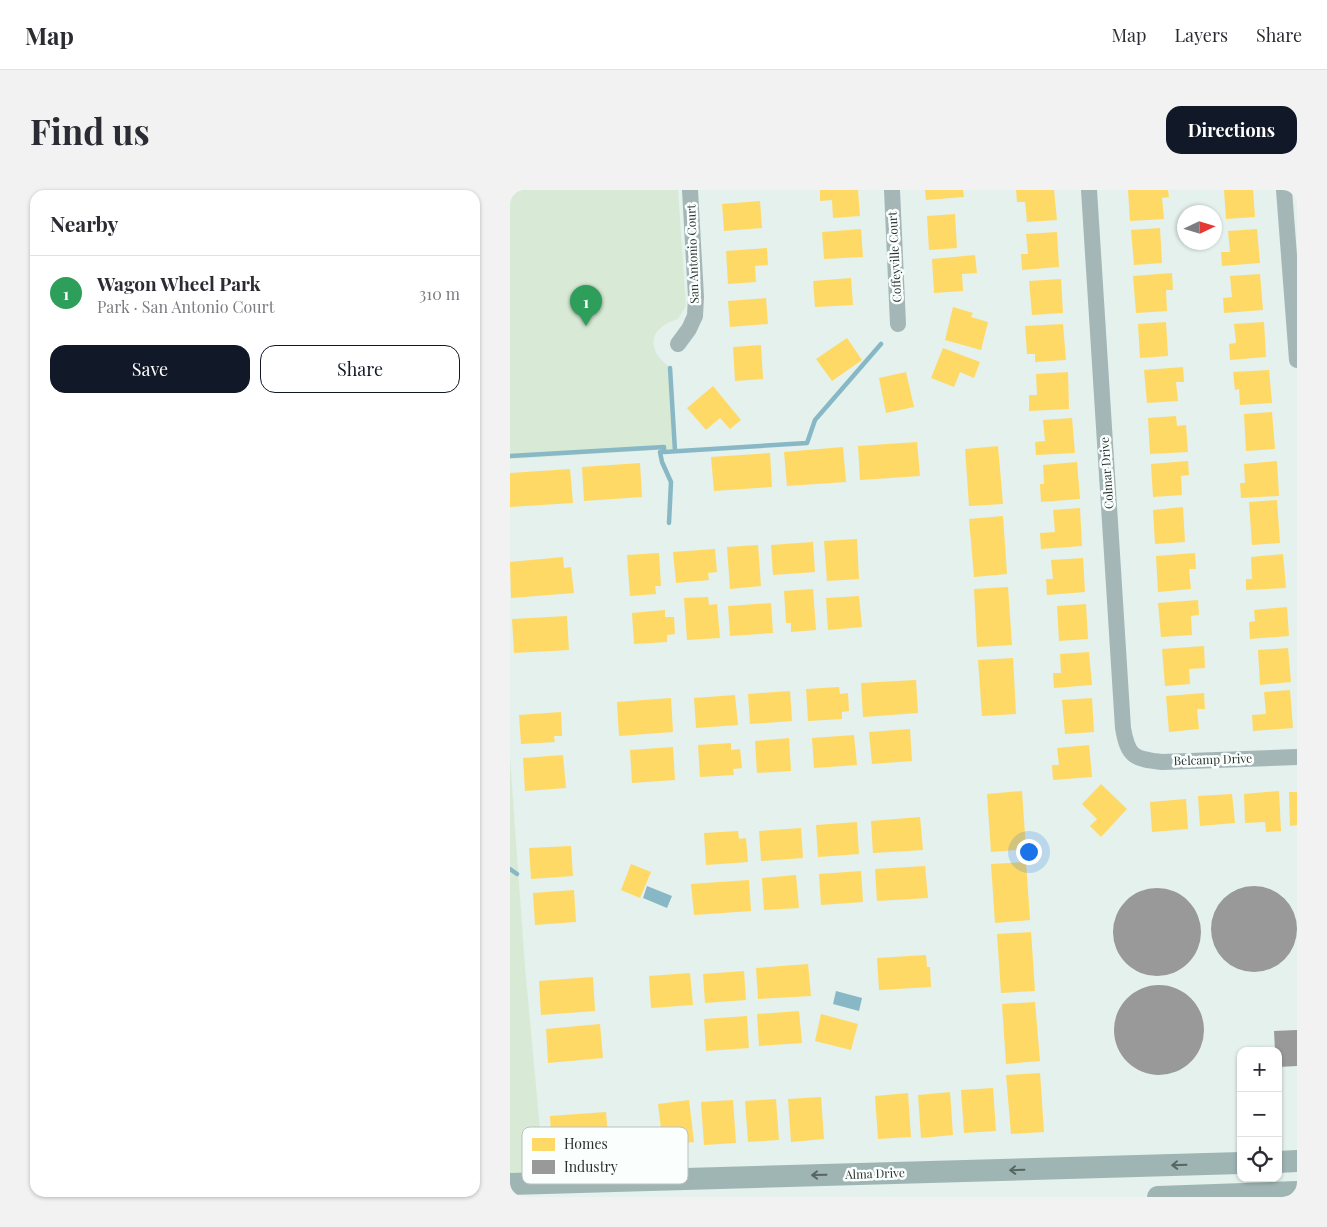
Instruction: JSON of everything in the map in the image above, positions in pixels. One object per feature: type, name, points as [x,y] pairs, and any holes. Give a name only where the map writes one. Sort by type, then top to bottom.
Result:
[{"type":"main road","points":[[1282,1162],[1297,1161]]},
{"type":"main road","points":[[1232,1194],[1234,1163]]},
{"type":"main road","name":"Alma Drive","points":[[688,1179],[1234,1163]]},
{"type":"main road","points":[[1158,1197],[1297,1192]]},
{"type":"street","name":"San Antonio Court","points":[[678,344],[689,328],[694,316],[696,297],[690,190]]},
{"type":"street","name":"Coffeyville Court","points":[[892,190],[898,324]]},
{"type":"street","name":"Colmar Drive","points":[[1089,190],[1123,728],[1126,746],[1132,754]]},
{"type":"street","points":[[1284,190],[1297,360]]},
{"type":"street","name":"Belcamp Drive","points":[[1132,754],[1144,760],[1162,762],[1297,756]]},
{"type":"green space","points":[[510,190],[678,190],[686,306],[678,319],[661,327],[654,339],[656,352],[668,366],[673,449],[510,459]]},
{"type":"green space","points":[[510,758],[525,967],[540,1127],[522,1127],[522,1174],[510,1175]]},
{"type":"water","points":[[647,886],[672,896],[667,908],[643,898]]},
{"type":"water","points":[[836,991],[862,998],[859,1011],[833,1004]]},
{"type":"building: Homes","points":[[820,190],[858,190],[860,216],[833,218],[832,200],[820,201]]},
{"type":"building: Homes","points":[[925,190],[963,190],[964,197],[926,200]]},
{"type":"building: Homes","points":[[1016,190],[1054,190],[1057,220],[1027,222],[1025,202],[1017,202]]},
{"type":"building: Homes","points":[[1128,190],[1168,190],[1169,197],[1162,198],[1164,219],[1130,221]]},
{"type":"building: Homes","points":[[1224,190],[1253,190],[1255,217],[1226,219]]},
{"type":"building: Homes","points":[[760,201],[762,228],[724,231],[722,204]]},
{"type":"building: Homes","points":[[955,214],[957,248],[929,250],[927,216]]},
{"type":"building: Homes","points":[[1160,228],[1162,263],[1134,265],[1131,230]]},
{"type":"building: Homes","points":[[861,229],[863,257],[824,259],[822,232]]},
{"type":"building: Homes","points":[[1257,229],[1260,263],[1222,266],[1221,252],[1230,252],[1228,231]]},
{"type":"building: Homes","points":[[1057,232],[1059,267],[1022,270],[1021,254],[1028,254],[1026,234]]},
{"type":"building: Homes","points":[[767,248],[768,265],[755,266],[756,282],[728,284],[726,251]]},
{"type":"building: Homes","points":[[975,255],[977,273],[962,274],[963,291],[934,293],[932,259]]},
{"type":"building: Homes","points":[[1172,273],[1173,290],[1166,290],[1167,311],[1136,313],[1133,276]]},
{"type":"building: Homes","points":[[1260,274],[1263,310],[1224,313],[1223,298],[1232,297],[1230,276]]},
{"type":"building: Homes","points":[[851,278],[853,305],[815,307],[813,281]]},
{"type":"building: Homes","points":[[1061,279],[1063,313],[1032,315],[1029,281]]},
{"type":"building: Homes","points":[[766,298],[768,324],[730,327],[728,301]]},
{"type":"building: Homes","points":[[953,307],[973,313],[971,317],[988,322],[981,350],[945,340]]},
{"type":"building: Homes","points":[[1166,322],[1168,356],[1140,358],[1138,324]]},
{"type":"building: Homes","points":[[1264,322],[1266,357],[1230,360],[1229,344],[1236,343],[1234,324]]},
{"type":"building: Homes","points":[[1063,324],[1066,360],[1035,362],[1035,354],[1027,354],[1025,326]]},
{"type":"building: Homes","points":[[847,338],[862,360],[832,381],[816,359]]},
{"type":"building: Homes","points":[[761,345],[763,379],[735,381],[733,347]]},
{"type":"building: Homes","points":[[943,348],[980,362],[974,378],[960,372],[954,387],[931,378]]},
{"type":"building: Homes","points":[[1183,367],[1184,382],[1176,382],[1178,401],[1147,403],[1144,370]]},
{"type":"building: Homes","points":[[1269,370],[1272,403],[1240,405],[1239,389],[1235,390],[1233,372]]},
{"type":"building: Homes","points":[[906,372],[914,407],[886,413],[879,378]]},
{"type":"building: Homes","points":[[1068,372],[1069,409],[1029,411],[1029,395],[1037,395],[1036,374]]},
{"type":"building: Homes","points":[[713,386],[741,420],[730,429],[720,418],[706,430],[687,408]]},
{"type":"building: Homes","points":[[1272,412],[1275,449],[1246,451],[1244,414]]},
{"type":"building: Homes","points":[[1176,416],[1177,426],[1186,425],[1188,452],[1150,454],[1148,418]]},
{"type":"building: Homes","points":[[1072,418],[1075,453],[1036,455],[1035,442],[1045,441],[1043,420]]},
{"type":"building: Homes","points":[[917,442],[920,476],[860,480],[858,446]]},
{"type":"building: Homes","points":[[998,446],[1003,504],[969,506],[965,449]]},
{"type":"building: Homes","points":[[843,447],[846,482],[787,486],[784,452]]},
{"type":"building: Homes","points":[[770,453],[772,487],[714,491],[711,457]]},
{"type":"building: Homes","points":[[1188,461],[1189,475],[1181,476],[1182,495],[1153,497],[1151,464]]},
{"type":"building: Homes","points":[[1277,461],[1279,496],[1241,498],[1240,483],[1245,483],[1244,464]]},
{"type":"building: Homes","points":[[1077,462],[1080,499],[1041,502],[1040,484],[1044,484],[1043,465]]},
{"type":"building: Homes","points":[[640,463],[642,497],[584,501],[582,467]]},
{"type":"building: Homes","points":[[570,469],[573,503],[510,507],[510,473]]},
{"type":"building: Homes","points":[[1277,500],[1280,543],[1252,545],[1249,502]]},
{"type":"building: Homes","points":[[1183,507],[1185,542],[1155,544],[1153,510]]},
{"type":"building: Homes","points":[[1080,508],[1082,546],[1041,549],[1040,533],[1055,532],[1053,510]]},
{"type":"building: Homes","points":[[1003,516],[1007,574],[974,577],[969,519]]},
{"type":"building: Homes","points":[[857,539],[859,579],[827,581],[824,541]]},
{"type":"building: Homes","points":[[813,542],[815,572],[773,575],[771,545]]},
{"type":"building: Homes","points":[[758,545],[761,586],[730,589],[727,547]]},
{"type":"building: Homes","points":[[715,549],[717,572],[708,573],[709,580],[676,583],[673,552]]},
{"type":"building: Homes","points":[[659,553],[661,586],[655,586],[656,594],[630,596],[627,555]]},
{"type":"building: Homes","points":[[1195,553],[1196,569],[1189,569],[1191,589],[1158,592],[1156,556]]},
{"type":"building: Homes","points":[[1283,554],[1286,588],[1246,590],[1246,579],[1252,579],[1251,557]]},
{"type":"building: Homes","points":[[563,557],[564,568],[571,567],[574,593],[511,598],[510,562]]},
{"type":"building: Homes","points":[[1083,558],[1085,592],[1047,595],[1046,579],[1053,579],[1051,560]]},
{"type":"building: Homes","points":[[1008,587],[1012,645],[977,647],[974,589]]},
{"type":"building: Homes","points":[[813,589],[816,630],[791,632],[791,623],[786,623],[784,591]]},
{"type":"building: Homes","points":[[859,596],[862,627],[828,630],[826,598]]},
{"type":"building: Homes","points":[[708,597],[709,605],[717,604],[720,638],[687,640],[684,598]]},
{"type":"building: Homes","points":[[1198,600],[1199,615],[1191,616],[1192,635],[1161,637],[1158,603]]},
{"type":"building: Homes","points":[[771,603],[773,633],[730,636],[728,606]]},
{"type":"building: Homes","points":[[1086,604],[1088,639],[1059,641],[1057,606]]},
{"type":"building: Homes","points":[[1287,607],[1289,636],[1250,639],[1249,622],[1255,621],[1254,610]]},
{"type":"building: Homes","points":[[665,610],[665,617],[674,617],[675,634],[667,635],[667,642],[634,644],[632,613]]},
{"type":"building: Homes","points":[[567,616],[569,650],[514,653],[512,619]]},
{"type":"building: Homes","points":[[1204,646],[1205,668],[1189,669],[1190,684],[1165,686],[1162,649]]},
{"type":"building: Homes","points":[[1288,648],[1291,682],[1260,685],[1258,650]]},
{"type":"building: Homes","points":[[1089,652],[1092,685],[1054,688],[1053,673],[1061,673],[1060,654]]},
{"type":"building: Homes","points":[[1013,658],[1016,714],[982,716],[978,660]]},
{"type":"building: Homes","points":[[916,680],[918,713],[863,717],[861,683]]},
{"type":"building: Homes","points":[[839,687],[840,694],[848,693],[849,711],[842,712],[842,719],[808,721],[806,689]]},
{"type":"building: Homes","points":[[1290,690],[1293,728],[1253,731],[1252,715],[1266,714],[1264,692]]},
{"type":"building: Homes","points":[[790,691],[792,721],[750,724],[748,694]]},
{"type":"building: Homes","points":[[1204,693],[1205,709],[1197,709],[1199,729],[1169,732],[1166,696]]},
{"type":"building: Homes","points":[[735,695],[738,725],[696,728],[694,698]]},
{"type":"building: Homes","points":[[671,698],[673,732],[619,736],[617,702]]},
{"type":"building: Homes","points":[[1092,698],[1094,732],[1065,734],[1062,700]]},
{"type":"building: Homes","points":[[561,712],[562,736],[554,736],[555,742],[521,744],[519,715]]},
{"type":"building: Homes","points":[[910,729],[912,761],[872,764],[869,732]]},
{"type":"building: Homes","points":[[854,735],[857,765],[814,768],[812,738]]},
{"type":"building: Homes","points":[[789,738],[791,771],[757,773],[755,741]]},
{"type":"building: Homes","points":[[731,743],[731,750],[740,749],[742,768],[733,769],[734,775],[700,777],[698,745]]},
{"type":"building: Homes","points":[[1089,745],[1092,777],[1053,780],[1052,765],[1059,765],[1057,748]]},
{"type":"building: Homes","points":[[673,747],[675,780],[632,783],[630,750]]},
{"type":"building: Homes","points":[[563,755],[566,788],[525,791],[523,758]]},
{"type":"building: Homes","points":[[1101,784],[1127,809],[1101,837],[1090,826],[1097,819],[1082,804]]},
{"type":"building: Homes","points":[[1022,791],[1026,849],[991,852],[987,794]]},
{"type":"building: Homes","points":[[1279,791],[1281,831],[1266,832],[1265,822],[1245,823],[1244,794]]},
{"type":"building: Homes","points":[[1289,792],[1297,792],[1297,825],[1290,826]]},
{"type":"building: Homes","points":[[1232,794],[1235,823],[1200,826],[1198,796]]},
{"type":"building: Homes","points":[[1186,799],[1188,829],[1152,832],[1150,802]]},
{"type":"building: Homes","points":[[920,817],[923,850],[873,853],[871,821]]},
{"type":"building: Homes","points":[[857,822],[859,854],[818,857],[816,825]]},
{"type":"building: Homes","points":[[801,828],[803,858],[761,861],[759,831]]},
{"type":"building: Homes","points":[[738,831],[739,839],[746,838],[748,862],[706,865],[704,833]]},
{"type":"building: Homes","points":[[571,846],[573,876],[531,879],[529,848]]},
{"type":"building: Homes","points":[[1026,862],[1030,920],[995,923],[991,864]]},
{"type":"building: Homes","points":[[631,864],[651,872],[640,898],[621,890]]},
{"type":"building: Homes","points":[[925,866],[928,898],[877,901],[875,869]]},
{"type":"building: Homes","points":[[861,871],[863,902],[821,905],[819,874]]},
{"type":"building: Homes","points":[[796,875],[799,908],[764,910],[762,878]]},
{"type":"building: Homes","points":[[749,880],[751,911],[694,915],[691,884]]},
{"type":"building: Homes","points":[[574,890],[576,922],[535,925],[533,893]]},
{"type":"building: Homes","points":[[1031,932],[1035,991],[1001,993],[997,934]]},
{"type":"building: Homes","points":[[926,955],[927,967],[930,967],[931,987],[879,990],[877,958]]},
{"type":"building: Homes","points":[[808,964],[811,996],[758,999],[756,968]]},
{"type":"building: Homes","points":[[744,971],[746,1000],[705,1003],[703,974]]},
{"type":"building: Homes","points":[[690,973],[693,1005],[651,1008],[649,976]]},
{"type":"building: Homes","points":[[593,977],[595,1011],[541,1015],[539,981]]},
{"type":"building: Homes","points":[[1035,1002],[1040,1061],[1006,1064],[1002,1004]]},
{"type":"building: Homes","points":[[799,1011],[802,1043],[759,1046],[757,1014]]},
{"type":"building: Homes","points":[[821,1014],[858,1024],[851,1050],[815,1041]]},
{"type":"building: Homes","points":[[747,1016],[749,1048],[706,1051],[704,1019]]},
{"type":"building: Homes","points":[[600,1024],[603,1058],[548,1063],[546,1029]]},
{"type":"building: Homes","points":[[1040,1073],[1044,1132],[1011,1134],[1006,1075]]},
{"type":"building: Homes","points":[[993,1088],[996,1131],[964,1133],[961,1090]]},
{"type":"building: Homes","points":[[950,1092],[953,1135],[921,1138],[918,1095]]},
{"type":"building: Homes","points":[[908,1093],[911,1137],[878,1139],[875,1096]]},
{"type":"building: Homes","points":[[821,1097],[824,1139],[791,1142],[788,1099]]},
{"type":"building: Homes","points":[[776,1099],[779,1140],[748,1142],[745,1101]]},
{"type":"building: Homes","points":[[689,1100],[694,1142],[688,1143],[688,1127],[661,1127],[658,1104]]},
{"type":"building: Homes","points":[[733,1100],[736,1143],[704,1145],[701,1102]]},
{"type":"building: Homes","points":[[606,1112],[607,1127],[551,1127],[550,1116]]},
{"type":"building: Industry","points":[[1246,886],[1262,886],[1271,889],[1285,898],[1294,912],[1297,929],[1294,946],[1285,960],[1271,969],[1262,972],[1246,972],[1230,965],[1218,953],[1211,937],[1211,921],[1218,905],[1230,893]]},
{"type":"building: Industry","points":[[1157,888],[1174,892],[1188,901],[1197,915],[1201,932],[1197,949],[1188,963],[1174,972],[1157,976],[1140,972],[1126,963],[1117,949],[1113,932],[1117,915],[1126,901],[1140,892]]},
{"type":"building: Industry","points":[[1159,985],[1176,988],[1191,998],[1201,1013],[1204,1030],[1201,1047],[1191,1062],[1176,1072],[1159,1075],[1142,1072],[1127,1062],[1117,1047],[1114,1030],[1117,1013],[1127,998],[1142,988]]},
{"type":"building: Industry","points":[[1297,1030],[1297,1066],[1282,1067],[1282,1047],[1275,1047],[1274,1031]]},
{"type":"waterway","points":[[510,456],[664,447],[664,452],[807,443],[815,420],[881,344]]},
{"type":"waterway","points":[[670,368],[675,451]]},
{"type":"waterway","points":[[664,452],[660,452],[662,462],[671,482],[669,523]]},
{"type":"waterway","points":[[510,869],[517,874]]},
{"type":"place","name":"Wagon Wheel Park","points":[[586,326]]}]
